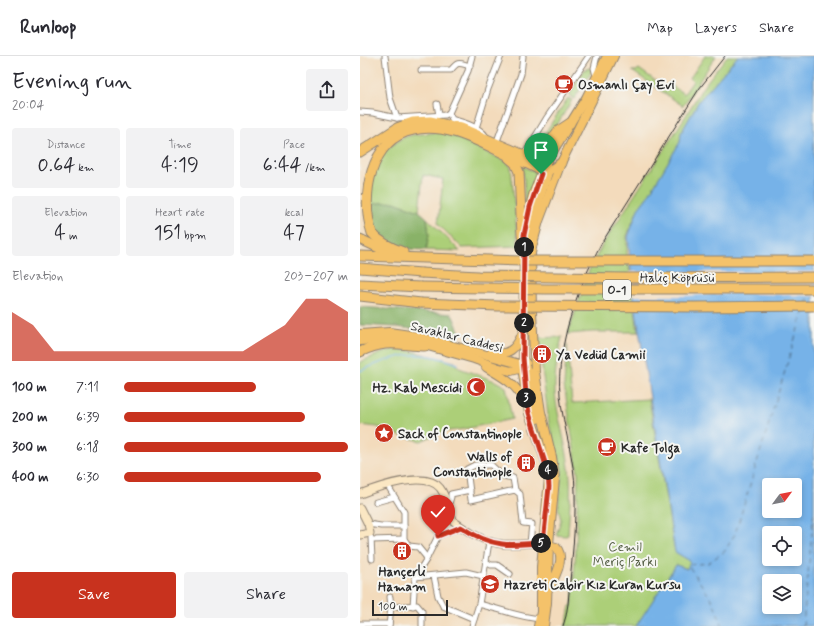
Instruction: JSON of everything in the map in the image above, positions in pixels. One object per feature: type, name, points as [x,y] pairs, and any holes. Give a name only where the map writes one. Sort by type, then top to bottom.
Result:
[{"type":"highway","points":[[360,152],[397,128],[422,121],[437,122],[461,128],[487,139],[524,155],[545,168]]},
{"type":"highway","points":[[524,155],[544,150],[558,131],[570,123]]},
{"type":"highway","points":[[428,258],[391,248],[376,237],[368,226],[362,210],[360,200],[364,173],[370,160],[384,144],[392,138],[403,132],[420,128],[436,128],[450,131],[507,156],[545,168],[561,163]]},
{"type":"highway","points":[[507,156],[515,163],[518,172],[522,235],[528,250]]},
{"type":"highway","points":[[528,250],[545,168]]},
{"type":"highway","points":[[360,239],[388,251],[403,252]]},
{"type":"highway","points":[[360,256],[522,261],[814,261]]},
{"type":"highway","name":"Haliç Köprüsü","points":[[360,268],[486,276],[626,278],[814,276]]},
{"type":"highway","name":"Haliç Köprüsü","points":[[360,284],[420,287],[562,290],[814,290]]},
{"type":"highway","points":[[361,301],[498,306],[814,306]]},
{"type":"highway","points":[[360,352],[392,342],[425,346]]},
{"type":"main road","points":[[545,168],[586,98],[607,56]]},
{"type":"main road","points":[[529,413],[523,366],[528,250],[561,163],[614,56]]},
{"type":"main road","points":[[528,250],[535,372],[540,412],[552,457],[555,478],[546,544],[546,616],[541,624]]},
{"type":"main road","points":[[461,348],[492,354],[506,353],[515,347],[524,329]]},
{"type":"main road","name":"Savaklar Caddesi","points":[[360,334],[379,332],[417,336],[477,354],[517,363],[523,366],[519,370],[511,370],[400,340],[379,339],[360,341]]},
{"type":"main road","points":[[523,366],[530,359],[533,352]]},
{"type":"main road","points":[[474,359],[513,384],[519,392],[529,413],[548,472],[549,487],[541,624]]},
{"type":"main road","points":[[523,366],[528,371],[535,414],[540,428],[546,438]]},
{"type":"main road","points":[[546,544],[558,549],[560,557],[558,570],[547,591]]},
{"type":"street","points":[[385,56],[390,98],[398,118]]},
{"type":"street","points":[[449,113],[470,66],[472,56]]},
{"type":"street","points":[[476,128],[488,89],[501,56]]},
{"type":"street","points":[[496,144],[520,74],[523,56]]},
{"type":"street","points":[[524,155],[544,122],[589,56]]},
{"type":"street","points":[[596,78],[594,68],[597,56]]},
{"type":"street","points":[[421,70],[451,70],[459,63],[470,66]]},
{"type":"street","points":[[437,104],[439,115]]},
{"type":"street","points":[[360,112],[398,118],[449,113]]},
{"type":"street","points":[[449,113],[452,119],[483,132],[487,139]]},
{"type":"street","points":[[516,490],[471,500],[467,469],[475,465],[491,465],[503,476],[513,478],[516,490],[520,494],[523,522],[532,524],[530,543]]},
{"type":"street","points":[[360,494],[419,479],[434,482],[441,488],[452,520],[461,527],[489,542],[503,544],[546,544]]},
{"type":"street","points":[[388,486],[404,512],[404,539],[409,546],[418,547],[427,558]]},
{"type":"street","points":[[448,507],[451,494],[470,490]]},
{"type":"street","points":[[376,502],[394,496]]},
{"type":"street","points":[[360,508],[368,524],[371,536],[372,559]]},
{"type":"street","points":[[368,524],[381,526],[404,526]]},
{"type":"street","points":[[413,606],[415,577],[438,536],[461,527]]},
{"type":"street","points":[[360,535],[404,539]]},
{"type":"street","points":[[472,626],[479,604],[489,542]]},
{"type":"street","points":[[486,562],[491,565],[497,565],[510,574]]},
{"type":"street","points":[[415,577],[466,572],[483,576]]},
{"type":"street","points":[[434,576],[438,596],[443,606],[474,619]]},
{"type":"street","points":[[360,624],[389,625],[391,607],[390,597]]},
{"type":"street","points":[[479,604],[506,611],[541,624]]},
{"type":"street","points":[[391,607],[417,605],[422,611],[422,626]]},
{"type":"green space","points":[[705,56],[716,56],[683,106],[632,71],[639,69],[664,87],[668,83],[684,94],[693,81],[690,78]]},
{"type":"green space","points":[[727,56],[738,56],[699,101],[681,133],[680,142],[648,196],[638,209],[627,236],[627,252],[638,332],[592,332],[568,334],[590,268],[603,244],[703,87]]},
{"type":"green space","points":[[589,68],[592,70],[574,99],[569,95],[584,70]]},
{"type":"green space","points":[[568,98],[572,100],[545,145],[537,149],[539,142]]},
{"type":"green space","points":[[441,132],[456,137],[507,162],[511,167],[518,246],[462,248],[438,224],[443,179],[423,175],[419,211],[394,202],[367,204],[376,157],[402,138],[412,135]]},
{"type":"green space","points":[[522,166],[536,172],[524,210],[524,180]]},
{"type":"green space","points":[[394,202],[419,211],[427,218],[429,235],[426,250],[393,245],[382,238],[375,230],[367,204]]},
{"type":"green space","points":[[427,218],[460,251],[426,250],[429,235]]},
{"type":"green space","points":[[360,307],[452,314],[460,333],[456,340],[421,330],[360,325]]},
{"type":"green space","name":"Cemil Meriç Parkı","points":[[562,337],[555,378],[555,392],[570,476],[568,535],[566,536],[556,535],[561,520],[558,507],[562,470],[549,424],[541,360],[547,359],[546,349],[538,348],[538,338]]},
{"type":"green space","name":"Cemil Meriç Parkı","points":[[567,344],[572,403],[649,399],[675,552],[690,561],[688,569],[676,565],[636,626],[565,626],[570,606],[572,606],[576,545],[578,474],[564,385]]},
{"type":"green space","points":[[395,349],[411,351],[455,362],[459,368],[495,381],[506,387],[512,419],[441,432],[421,441],[401,436],[378,427],[360,425],[360,362]]},
{"type":"water","points":[[738,56],[814,56],[814,626],[636,626],[676,565],[687,569],[690,561],[675,552],[633,293],[628,237],[638,209],[648,196],[680,142],[681,133],[699,101]]},
{"type":"pier","points":[[629,272],[814,272],[814,296],[736,293],[684,296],[632,296]]},
{"type":"waterway","points":[[360,371],[386,360],[408,355],[431,356],[458,364]]},
{"type":"ferry route","points":[[807,303],[810,292]]},
{"type":"ferry route","points":[[723,626],[712,600],[688,565],[708,563],[725,551],[735,534],[804,309]]},
{"type":"ferry route","points":[[803,626],[814,510]]},
{"type":"tram line","points":[[563,626],[568,604],[575,520],[573,468],[560,395],[561,357],[570,317],[584,279],[601,244],[699,89],[725,56]]},
{"type":"place","name":"Osmanlı Çay Evi","points":[[564,84]]},
{"type":"place","name":"Ya Vedüd Camii","points":[[542,354]]},
{"type":"place","name":"Hz. Kab Mescidi","points":[[476,387]]},
{"type":"place","name":"Sack of Constantinople","points":[[384,433]]},
{"type":"place","name":"Kafe Tolga","points":[[607,447]]},
{"type":"place","name":"Walls of Constantinople","points":[[526,463]]},
{"type":"place","name":"Hançerli Hamam","points":[[402,551]]},
{"type":"place","name":"Hazreti Cabir Kız Kuran Kursu","points":[[490,584]]},
{"type":"route","points":[[438,536],[461,527],[489,542],[503,544],[543,543],[549,487],[548,472],[529,413],[523,374],[524,235],[536,185],[541,174]]}]
